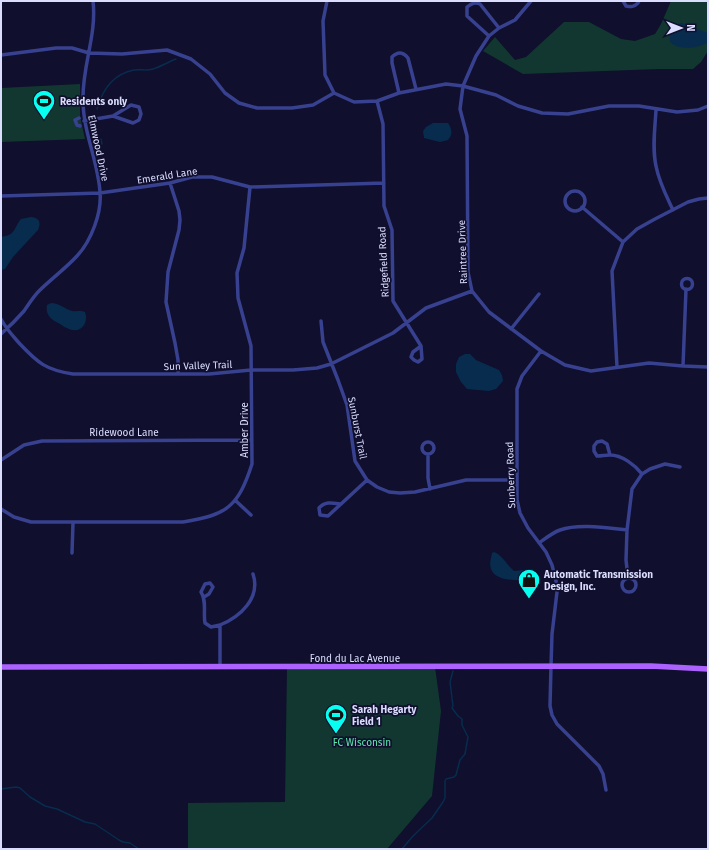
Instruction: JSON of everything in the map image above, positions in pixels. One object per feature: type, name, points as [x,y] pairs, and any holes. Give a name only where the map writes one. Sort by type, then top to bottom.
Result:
[{"type":"main road","name":"Fond du Lac Avenue","points":[[1,667],[658,666],[708,669]]},
{"type":"street","name":"Elmwood Drive","points":[[1,334],[7,330],[24,311],[38,292],[78,255],[96,223],[100,205],[100,193],[98,178],[84,121],[84,86],[94,20],[93,1]]},
{"type":"street","points":[[327,1],[323,21],[325,75],[334,92],[354,102],[377,102],[416,89],[446,84],[463,86],[496,95],[518,106],[542,113],[568,114],[609,106],[639,106],[656,110],[677,112],[698,110],[708,106]]},
{"type":"street","name":"Raintree Drive","points":[[531,1],[515,20],[499,28],[489,36],[476,56],[463,86],[460,109],[468,136],[468,272],[472,291],[489,312],[511,330],[541,351],[565,365],[591,371],[649,363],[708,367]]},
{"type":"street","points":[[623,1],[626,6],[630,7],[635,6],[639,1]]},
{"type":"street","points":[[489,36],[468,16],[468,6],[476,2],[480,4],[499,28]]},
{"type":"street","points":[[1,55],[56,48],[72,48],[89,53],[122,54],[167,50],[191,59],[210,74],[225,93],[239,103],[257,108],[292,108],[313,105],[334,92]]},
{"type":"street","points":[[399,94],[392,63],[392,57],[396,54],[405,54],[408,58],[416,89]]},
{"type":"street","name":"Ridgefield Road","points":[[377,102],[383,124],[384,206],[392,230],[393,301],[421,346]]},
{"type":"street","points":[[84,121],[113,116],[131,105],[139,107],[141,114],[139,120],[133,123],[113,116]]},
{"type":"street","points":[[656,110],[654,148],[656,164],[660,182],[673,210]]},
{"type":"street","points":[[79,118],[75,120],[75,122],[76,126],[80,126]]},
{"type":"street","name":"Emerald Lane","points":[[1,196],[100,193],[170,183],[192,177],[212,177],[250,187],[384,184]]},
{"type":"street","points":[[170,183],[179,211],[180,220],[168,272],[166,302],[178,360],[178,374]]},
{"type":"street","name":"Amber Drive","points":[[1,509],[14,517],[31,522],[183,522],[205,519],[227,509],[236,501],[246,482],[252,464],[251,346],[238,298],[237,273],[244,248],[250,187]]},
{"type":"street","points":[[577,191],[582,195],[584,201],[582,207],[574,211],[568,208],[565,200],[570,192],[577,191]]},
{"type":"street","points":[[618,367],[612,271],[623,242],[637,229],[688,202],[708,198]]},
{"type":"street","points":[[582,207],[623,242]]},
{"type":"street","points":[[683,366],[686,289]]},
{"type":"street","name":"Sun Valley Trail","points":[[1,320],[7,330],[35,360],[48,368],[60,372],[72,374],[210,374],[252,370],[293,370],[317,368],[331,364],[393,334],[426,308],[472,291]]},
{"type":"street","points":[[511,330],[539,294]]},
{"type":"street","name":"Sunburst Trail","points":[[321,321],[323,342],[347,405],[355,461],[367,480],[377,487],[389,492],[400,493],[415,492],[466,480],[517,480]]},
{"type":"street","name":"Sunberry Road","points":[[541,351],[522,376],[518,389],[517,500],[520,513],[528,528],[552,565],[556,581],[557,592],[552,634],[550,706],[557,724],[599,766],[603,774],[606,790]]},
{"type":"street","name":"Ridewood Lane","points":[[1,460],[24,446],[42,441],[252,440]]},
{"type":"street","points":[[610,455],[607,444],[602,441],[597,442],[594,446],[594,451],[597,456],[610,455],[628,462],[637,468],[642,474]]},
{"type":"street","points":[[428,454],[428,478],[430,488]]},
{"type":"street","points":[[628,578],[626,560],[627,530],[632,489],[642,474],[650,469],[665,464],[680,467]]},
{"type":"street","points":[[342,504],[322,504],[319,508],[320,515],[328,516],[342,504],[367,480]]},
{"type":"street","points":[[236,501],[252,515]]},
{"type":"street","points":[[72,552],[73,523]]},
{"type":"street","points":[[539,543],[561,529],[576,527],[627,530]]},
{"type":"street","points":[[204,597],[205,622],[211,626],[220,625],[238,616],[246,608],[255,587],[253,574]]},
{"type":"street","points":[[628,578],[633,579],[636,584],[636,589],[630,593],[625,592],[622,585],[623,580],[628,578]]},
{"type":"street","points":[[220,625],[220,667]]},
{"type":"green space","points":[[671,1],[708,1],[708,51],[701,62],[693,69],[523,74],[483,51],[495,37],[515,60],[526,57],[564,22],[589,22],[621,39],[635,41],[655,34]]},
{"type":"green space","points":[[80,84],[80,116],[85,139],[1,142],[1,88]]},
{"type":"green space","name":"FC Wisconsin","points":[[287,667],[435,667],[441,711],[432,796],[387,849],[188,849],[188,803],[285,802]]},
{"type":"water","points":[[682,23],[708,33],[708,43],[683,48],[670,42],[671,29],[675,25]]},
{"type":"water","points":[[433,123],[448,123],[451,136],[448,140],[440,142],[424,138],[423,131],[426,127]]},
{"type":"water","points":[[31,217],[36,218],[39,221],[38,230],[13,257],[5,269],[1,270],[1,237],[12,233],[21,219]]},
{"type":"water","points":[[51,303],[57,304],[72,311],[85,312],[85,324],[77,330],[66,328],[48,315],[47,305]]},
{"type":"water","points":[[465,354],[470,354],[476,360],[499,370],[503,381],[496,389],[489,391],[467,389],[461,382],[456,372],[456,364],[459,357]]},
{"type":"water","points":[[492,553],[497,553],[514,571],[533,569],[535,575],[518,580],[499,577],[494,574],[490,567]]},
{"type":"waterway","points":[[97,109],[105,90],[114,79],[120,75],[134,70],[153,69],[176,59]]},
{"type":"waterway","points":[[101,139],[102,144]]},
{"type":"waterway","points":[[402,849],[432,818],[443,802],[445,798],[445,781],[446,779],[456,775],[460,760],[465,754],[468,737],[462,725],[462,719],[452,708],[450,682],[453,671]]},
{"type":"waterway","points":[[1,789],[16,787],[20,788],[30,797],[45,806],[57,809],[85,822],[95,824],[119,840],[130,843],[139,849]]},
{"type":"place","name":"Residents only","points":[[44,120]]},
{"type":"place","name":"Automatic Transmission Design, Inc.","points":[[529,600]]},
{"type":"place","name":"Sarah Hegarty Field 1","points":[[336,734]]}]
